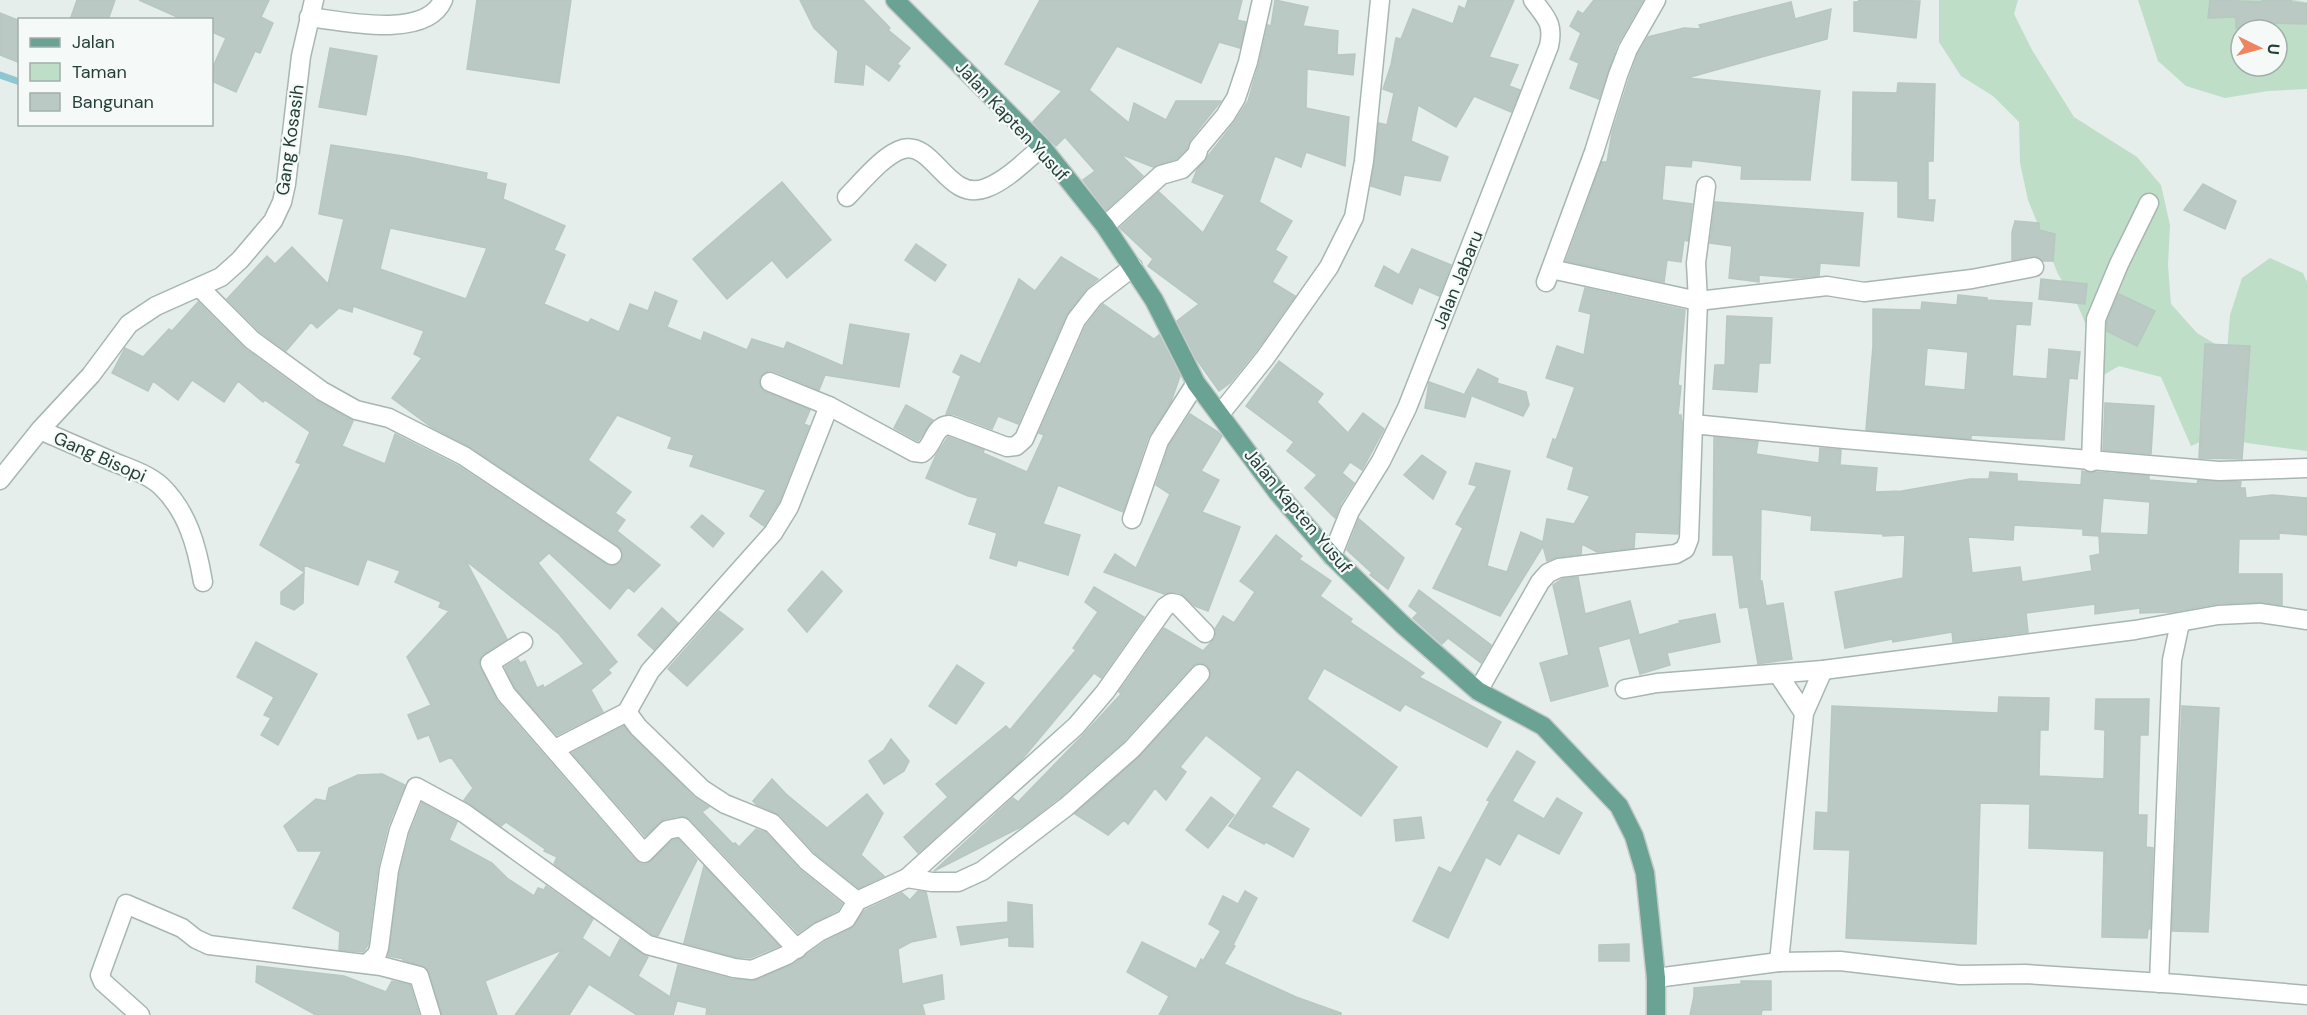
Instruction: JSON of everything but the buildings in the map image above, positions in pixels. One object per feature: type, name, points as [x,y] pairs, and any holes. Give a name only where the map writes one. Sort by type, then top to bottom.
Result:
[{"type":"main road","name":"Jalan Kapten Yusuf","points":[[895,0],[1041,147],[1105,226],[1154,300],[1196,383],[1278,493],[1332,556],[1402,625],[1478,692],[1544,726],[1619,806],[1634,836],[1645,873],[1656,978],[1656,1015]]},
{"type":"street","points":[[311,8],[385,25],[410,23],[429,17],[443,0]]},
{"type":"street","points":[[1105,226],[1161,176],[1182,169],[1197,154],[1199,147],[1225,116],[1236,98],[1248,62],[1262,0]]},
{"type":"street","points":[[1220,414],[1265,358],[1329,267],[1353,217],[1364,161],[1380,0]]},
{"type":"street","name":"Jalan Jabaru","points":[[1332,556],[1350,510],[1386,452],[1407,408],[1549,46],[1551,28],[1548,20],[1533,0]]},
{"type":"street","points":[[1656,0],[1621,66],[1594,152],[1549,275],[1698,301],[1827,286],[1864,292],[1972,279],[2034,267]]},
{"type":"street","name":"Gang Kosasih","points":[[0,480],[40,430],[91,375],[129,324],[156,306],[221,277],[240,260],[273,221],[282,202],[286,184],[298,77],[311,8]]},
{"type":"street","points":[[847,197],[890,155],[905,148],[921,152],[959,187],[973,191],[985,188],[1008,176],[1041,147]]},
{"type":"street","points":[[1478,692],[1540,582],[1548,573],[1559,568],[1676,554],[1685,549],[1689,539],[1698,301],[1696,263],[1706,186]]},
{"type":"street","points":[[2091,462],[2096,319],[2119,264],[2150,203]]},
{"type":"street","points":[[770,382],[829,406],[914,452],[922,453],[928,449],[939,429],[949,425],[1007,447],[1016,446],[1024,439],[1076,320],[1085,307],[1132,267]]},
{"type":"street","points":[[200,288],[252,340],[322,391],[356,410],[389,418],[464,456],[612,555]]},
{"type":"street","points":[[1132,519],[1159,441],[1196,383]]},
{"type":"street","points":[[555,749],[627,712],[650,671],[773,533],[789,507],[829,406]]},
{"type":"street","points":[[1693,424],[2091,462],[2218,471],[2307,468]]},
{"type":"street","name":"Gang Bisopi","points":[[40,430],[141,473],[160,485],[179,506],[188,525],[197,550],[203,582]]},
{"type":"street","points":[[367,964],[377,954],[379,948],[389,870],[399,830],[416,787],[464,813],[648,945],[734,968],[752,970],[797,949],[819,932],[846,919],[857,901],[907,879],[1076,726],[1105,692],[1165,607],[1171,603],[1177,604],[1205,633]]},
{"type":"street","points":[[1625,689],[1657,683],[1823,670],[2180,623],[2235,613],[2260,613],[2307,620]]},
{"type":"street","points":[[2159,983],[2172,660],[2180,623]]},
{"type":"street","points":[[524,642],[490,663],[506,694],[644,853],[668,830],[682,827],[797,949]]},
{"type":"street","points":[[1779,962],[1804,713],[1823,670]]},
{"type":"street","points":[[907,879],[958,882],[982,871],[1066,807],[1132,749],[1200,674]]},
{"type":"street","points":[[1778,674],[1804,713]]},
{"type":"street","points":[[627,712],[638,727],[702,789],[725,804],[772,823],[807,861],[857,901]]},
{"type":"street","points":[[140,1015],[103,982],[100,975],[126,904],[182,928],[196,939],[209,945],[391,967],[419,976],[431,1015]]},
{"type":"street","points":[[1656,978],[1779,962],[1840,961],[1960,975],[2025,974],[2307,995]]},
{"type":"green space","points":[[1939,0],[2018,0],[2014,14],[2032,50],[2074,117],[2137,157],[2161,185],[2170,225],[2168,265],[2171,304],[2197,333],[2227,351],[2230,315],[2242,278],[2270,258],[2303,273],[2307,282],[2307,451],[2247,443],[2218,434],[2191,446],[2161,377],[2119,366],[2100,377],[2093,342],[2078,306],[2058,274],[2028,200],[2020,163],[2019,122],[1993,96],[1961,76],[1939,42]]},
{"type":"green space","points":[[2138,0],[2294,0],[2307,2],[2307,89],[2268,91],[2225,98],[2186,86],[2158,61]]},
{"type":"waterway","points":[[0,75],[18,81]]}]
